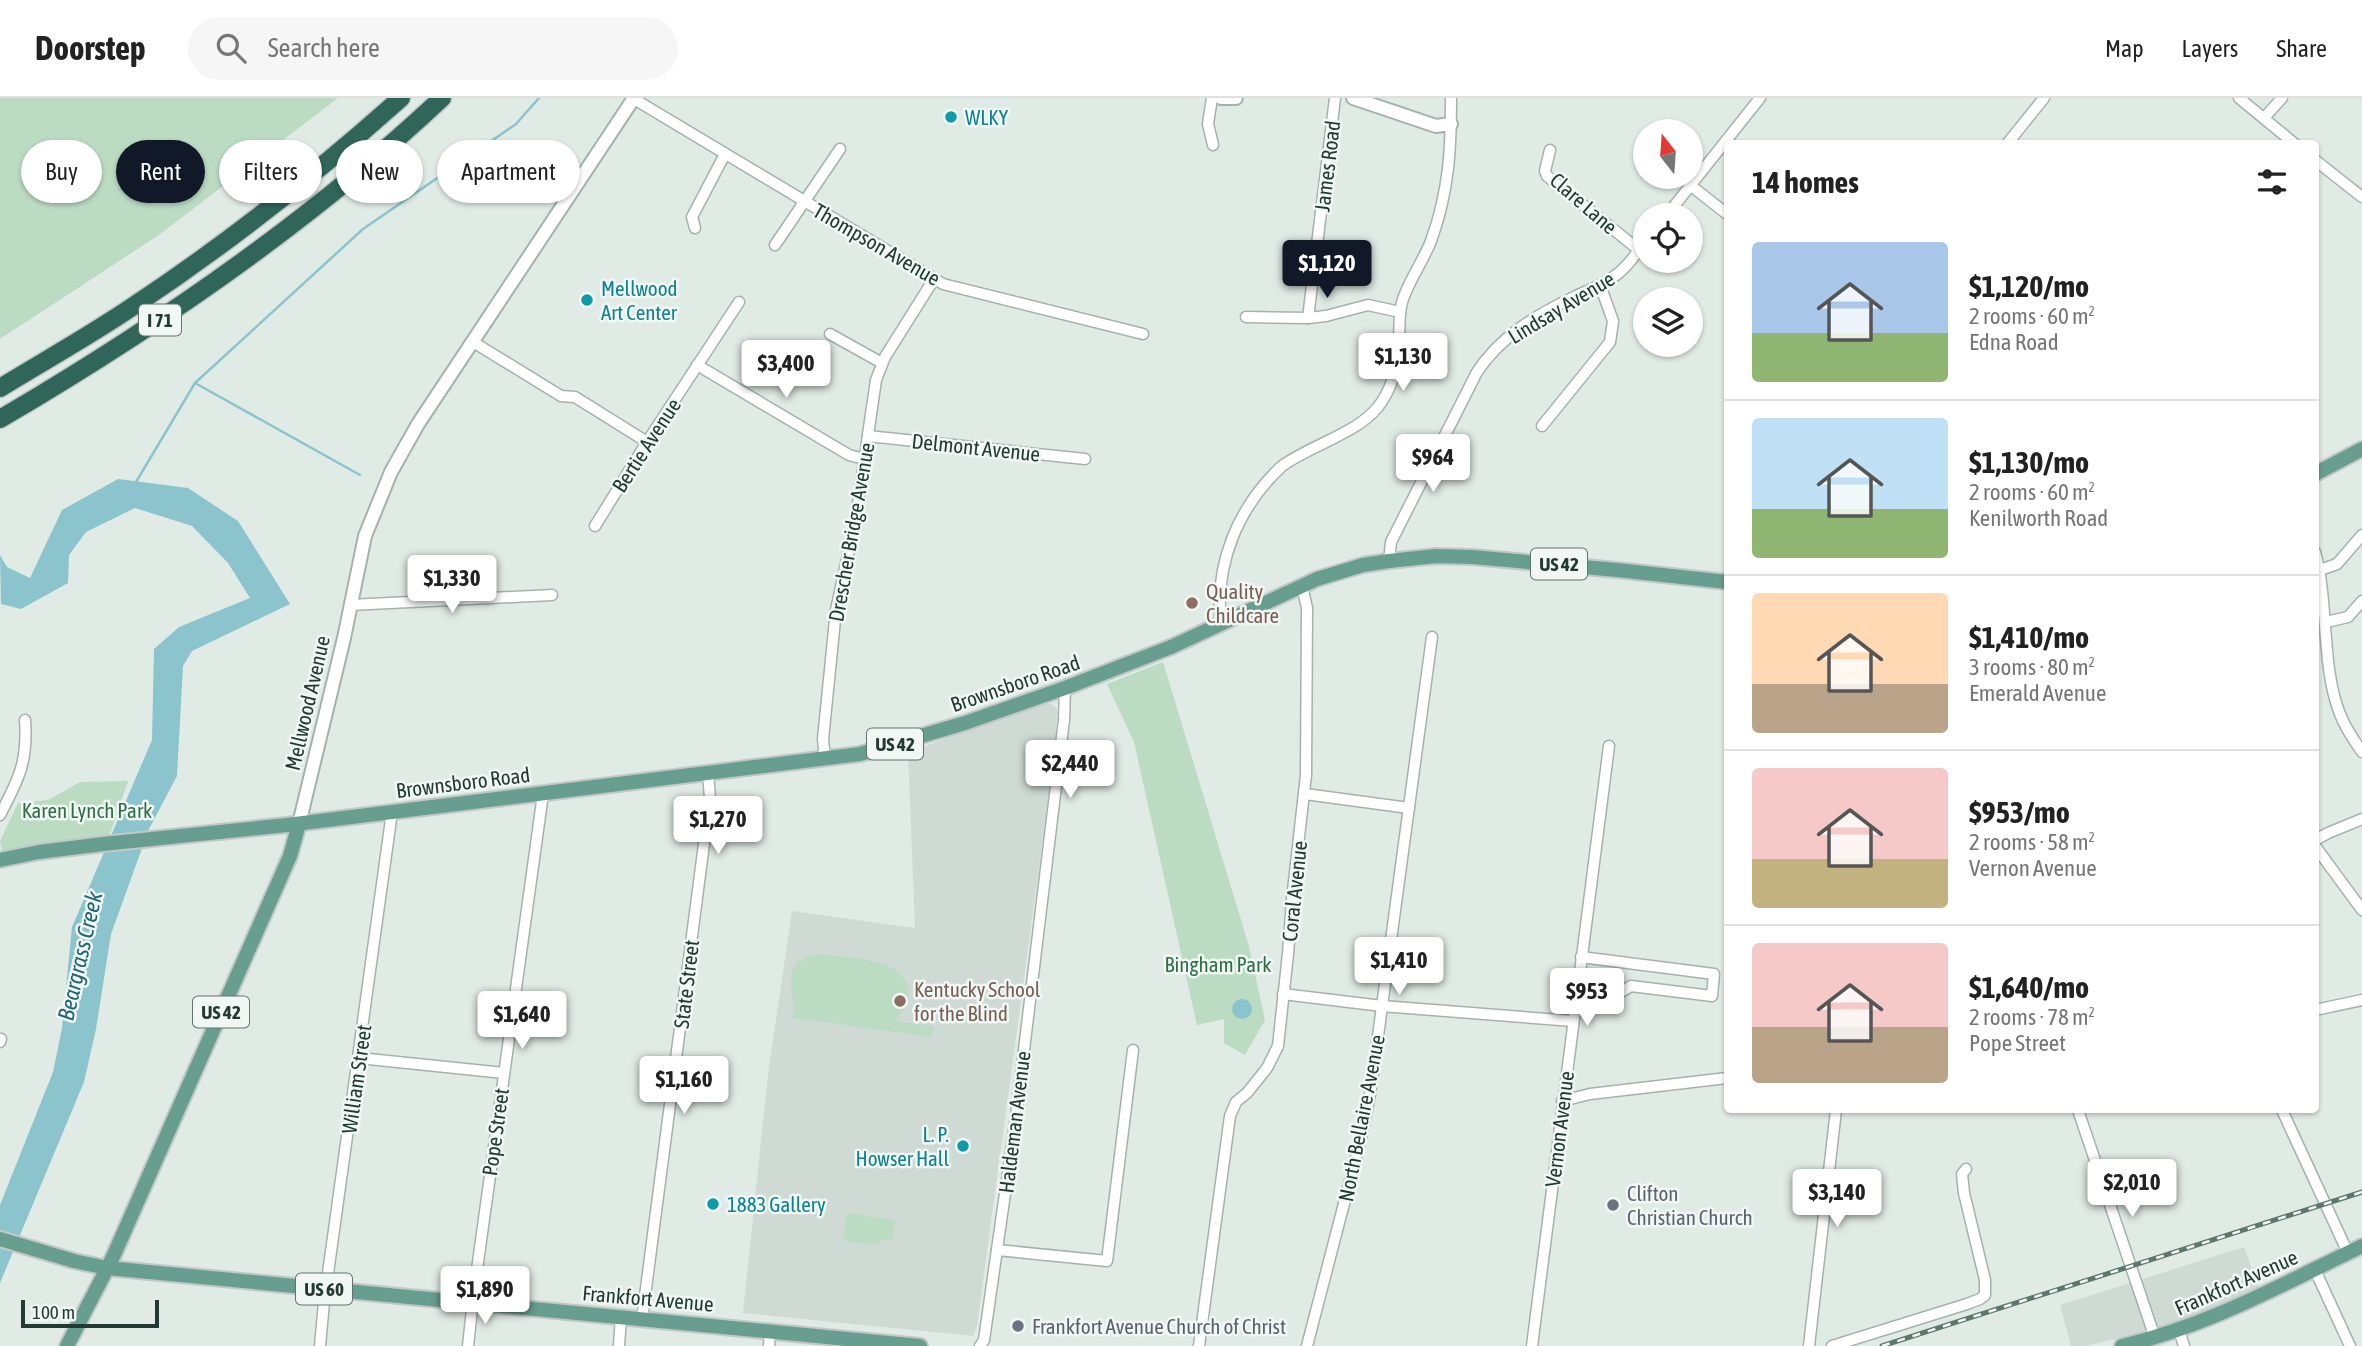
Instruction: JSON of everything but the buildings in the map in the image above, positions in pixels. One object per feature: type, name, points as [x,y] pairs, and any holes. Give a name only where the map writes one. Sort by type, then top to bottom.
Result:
[{"type":"highway","name":"I 71","points":[[0,388],[131,308],[216,249],[335,156],[401,98]]},
{"type":"highway","name":"I 71","points":[[0,419],[128,342],[220,278],[312,209],[442,98]]},
{"type":"main road","points":[[2319,472],[2362,449]]},
{"type":"main road","name":"Brownsboro Road","points":[[299,824],[860,754],[965,723],[1065,688],[1171,647],[1336,572],[1390,561],[1436,556],[1470,557],[1617,569],[1724,582]]},
{"type":"main road","name":"US 42","points":[[0,860],[103,844],[299,824]]},
{"type":"main road","name":"Mellwood Avenue","points":[[67,1346],[107,1268],[290,856],[299,824]]},
{"type":"main road","points":[[0,851],[39,852]]},
{"type":"main road","name":"Frankfort Avenue","points":[[0,1239],[107,1268],[642,1319],[769,1339],[920,1346]]},
{"type":"main road","name":"Frankfort Avenue","points":[[2122,1346],[2155,1338],[2238,1308],[2362,1247]]},
{"type":"street","name":"Thompson Avenue","points":[[634,98],[943,284],[1143,334]]},
{"type":"street","name":"Mellwood Avenue","points":[[299,824],[365,536],[391,472],[403,447],[634,98]]},
{"type":"street","points":[[1212,98],[1208,124],[1213,145]]},
{"type":"street","points":[[1221,98],[1236,98]]},
{"type":"street","name":"James Road","points":[[1308,318],[1335,98]]},
{"type":"street","points":[[1353,98],[1436,126],[1451,124]]},
{"type":"street","points":[[1220,625],[1219,601],[1227,550],[1246,509],[1270,477],[1282,466],[1363,422],[1377,408],[1389,387],[1398,354],[1403,299],[1430,243],[1439,216],[1450,151],[1451,98]]},
{"type":"street","points":[[1726,140],[1760,98]]},
{"type":"street","points":[[2010,140],[2044,98]]},
{"type":"street","points":[[2239,98],[2290,140]]},
{"type":"street","points":[[2264,118],[2282,98]]},
{"type":"street","points":[[1703,169],[1724,143]]},
{"type":"street","points":[[775,246],[840,149]]},
{"type":"street","name":"Clare Lane","points":[[1550,149],[1545,171],[1547,176],[1633,239]]},
{"type":"street","points":[[695,228],[692,217],[725,154]]},
{"type":"street","points":[[2319,165],[2362,197]]},
{"type":"street","points":[[1676,203],[1687,189]]},
{"type":"street","points":[[1695,189],[1724,212]]},
{"type":"street","name":"Lindsay Avenue","points":[[1390,561],[1391,542],[1486,358],[1522,326],[1600,285],[1620,272],[1633,257]]},
{"type":"street","name":"Drescher Bridge Avenue","points":[[825,759],[823,738],[836,610],[856,517],[876,380],[882,363],[933,279]]},
{"type":"street","points":[[1542,426],[1610,342],[1613,321],[1600,285]]},
{"type":"street","points":[[739,302],[697,365],[849,455],[864,459]]},
{"type":"street","points":[[1246,317],[1308,318],[1368,305],[1400,312]]},
{"type":"street","points":[[830,334],[882,363]]},
{"type":"street","points":[[473,342],[561,396],[575,397],[646,442]]},
{"type":"street","name":"Bertie Avenue","points":[[595,526],[697,365]]},
{"type":"street","name":"Delmont Avenue","points":[[868,436],[1085,458]]},
{"type":"street","points":[[2362,535],[2337,564],[2319,570],[2334,695],[2347,729],[2362,752]]},
{"type":"street","name":"Coral Avenue","points":[[1199,1346],[1231,1104],[1268,1068],[1275,1054],[1305,794],[1307,608],[1302,586]]},
{"type":"street","points":[[350,605],[552,595]]},
{"type":"street","points":[[2326,622],[2348,617],[2362,601]]},
{"type":"street","name":"North Bellaire Avenue","points":[[1307,1346],[1361,1138],[1382,1006],[1432,637]]},
{"type":"street","name":"Haldeman Avenue","points":[[980,1346],[984,1340],[1015,1124],[1034,949],[1065,712],[1065,688]]},
{"type":"street","points":[[0,815],[24,761],[25,720]]},
{"type":"street","name":"Vernon Avenue","points":[[1532,1346],[1609,746]]},
{"type":"street","name":"State Street","points":[[642,1319],[709,808],[708,773]]},
{"type":"street","name":"Pope Street","points":[[468,1346],[542,794]]},
{"type":"street","points":[[1305,794],[1409,808]]},
{"type":"street","name":"William Street","points":[[320,1346],[392,812]]},
{"type":"street","points":[[2319,840],[2328,833],[2362,819]]},
{"type":"street","points":[[2319,849],[2362,910]]},
{"type":"street","points":[[1577,987],[1621,992],[1631,986],[1712,996],[1714,974],[1581,957]]},
{"type":"street","points":[[1283,994],[1382,1006],[1573,1021]]},
{"type":"street","points":[[2319,1009],[2362,1000]]},
{"type":"street","points":[[997,1250],[1107,1261],[1133,1050]]},
{"type":"street","points":[[359,1058],[503,1073]]},
{"type":"street","points":[[1562,1101],[1590,1094],[1724,1079]]},
{"type":"street","points":[[1809,1346],[1836,1113]]},
{"type":"street","points":[[2079,1113],[2155,1338]]},
{"type":"street","points":[[2283,1113],[2348,1253]]},
{"type":"street","points":[[1832,1346],[1967,1304],[1985,1295],[1985,1280],[1964,1193],[1962,1174],[1966,1169]]},
{"type":"street","points":[[2315,1270],[2350,1346]]},
{"type":"street","points":[[619,1346],[621,1317]]},
{"type":"street","points":[[2179,1330],[2184,1346]]},
{"type":"shaded area","name":"Kentucky School for the Blind","points":[[1044,704],[1051,704],[1057,709],[1056,741],[977,1326],[973,1336],[743,1313],[768,1074],[792,911],[915,928],[908,752]]},
{"type":"shaded area","points":[[2244,1247],[2259,1289],[2158,1329],[2086,1346],[2071,1346],[2060,1305]]},
{"type":"green space","points":[[0,98],[338,98],[283,140],[219,140],[219,189],[205,200],[205,140],[116,140],[116,203],[201,203],[159,235],[0,339]]},
{"type":"green space","name":"Bingham Park","points":[[1163,662],[1248,943],[1265,1020],[1245,1055],[1224,1043],[1224,1019],[1197,1025],[1134,742],[1107,684]]},
{"type":"green space","name":"Karen Lynch Park","points":[[128,781],[109,837],[2,850],[0,841],[18,803],[48,800],[80,782]]},
{"type":"green space","points":[[819,954],[871,961],[895,970],[904,977],[909,992],[906,1006],[894,1021],[934,1026],[932,1037],[793,1018],[792,971],[805,958]]},
{"type":"green space","points":[[847,1213],[895,1220],[893,1238],[880,1239],[879,1245],[843,1241]]},
{"type":"water","name":"Beargrass Creek","points":[[118,479],[188,488],[238,521],[290,604],[192,651],[183,666],[177,776],[149,829],[111,934],[96,1029],[84,1082],[0,1283],[0,1205],[53,1072],[62,1028],[72,927],[152,740],[154,649],[179,627],[250,598],[228,563],[192,526],[135,508],[86,532],[69,555],[68,583],[21,609],[1,604],[0,555],[7,567],[30,578],[62,510]]},
{"type":"water","points":[[1242,999],[1249,1002],[1252,1009],[1249,1016],[1242,1019],[1235,1016],[1232,1009],[1235,1002]]},
{"type":"waterway","points":[[136,482],[195,383],[363,229],[516,124],[539,98]]},
{"type":"waterway","points":[[195,383],[360,475]]},
{"type":"railway","points":[[1882,1346],[2362,1192]]},
{"type":"place","name":"WLKY","points":[[951,117]]},
{"type":"place","name":"Mellwood Art Center","points":[[587,300]]},
{"type":"place","name":"Quality Childcare","points":[[1192,603]]},
{"type":"place","name":"Kentucky School for the Blind","points":[[900,1001]]},
{"type":"place","name":"L. P. Howser Hall","points":[[963,1146]]},
{"type":"place","name":"1883 Gallery","points":[[713,1204]]},
{"type":"place","name":"Clifton Christian Church","points":[[1613,1205]]},
{"type":"place","name":"Frankfort Avenue Church of Christ","points":[[1018,1326]]}]
